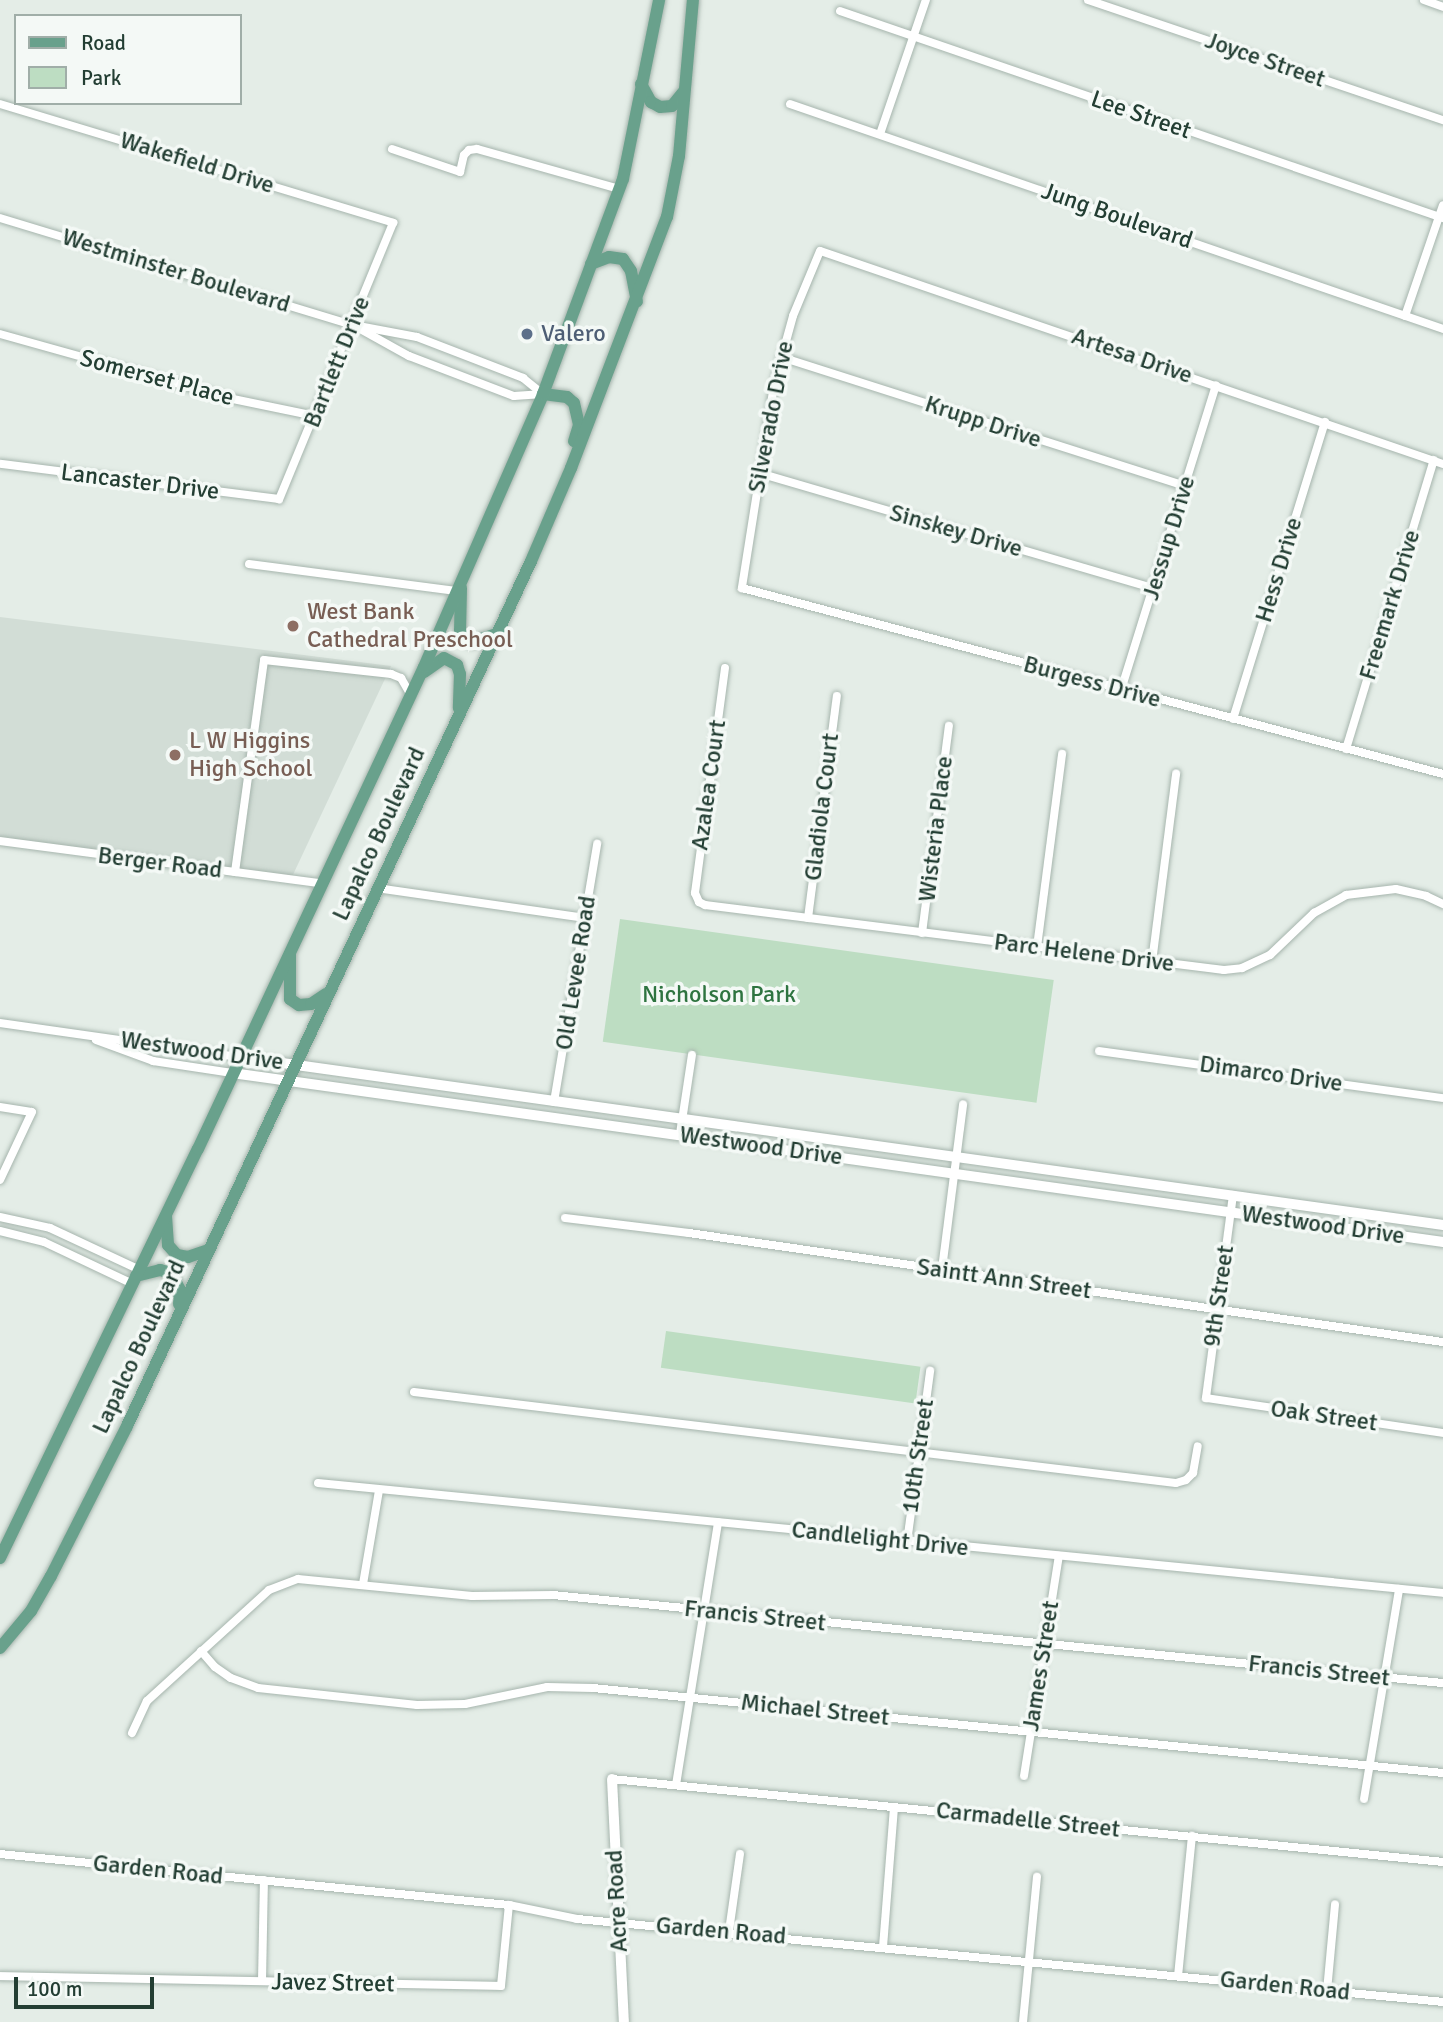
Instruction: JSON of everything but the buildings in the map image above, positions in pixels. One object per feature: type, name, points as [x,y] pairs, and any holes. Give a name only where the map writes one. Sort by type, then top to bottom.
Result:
[{"type":"main road","name":"Lapalco Boulevard","points":[[0,1558],[166,1215],[320,883],[420,676],[543,394],[619,189],[659,0]]},
{"type":"main road","name":"Lapalco Boulevard","points":[[1,1645],[31,1611],[64,1554],[289,1081],[295,1063],[497,634],[555,502],[637,301],[667,217],[679,156],[693,0]]},
{"type":"main road","points":[[641,84],[651,102],[660,107],[672,106],[685,89]]},
{"type":"main road","points":[[591,264],[609,257],[624,259],[631,271],[637,301]]},
{"type":"main road","points":[[543,394],[571,400],[579,418],[555,502]]},
{"type":"main road","points":[[459,586],[460,631],[464,639],[472,642],[497,634]]},
{"type":"main road","points":[[420,676],[444,658],[457,665],[460,674],[458,715]]},
{"type":"main road","points":[[290,947],[290,999],[299,1005],[311,1004],[328,993]]},
{"type":"main road","points":[[166,1215],[168,1245],[177,1255],[188,1257],[208,1250]]},
{"type":"main road","points":[[136,1277],[160,1270],[171,1273],[180,1290],[178,1311]]},
{"type":"street","points":[[880,134],[926,0]]},
{"type":"street","name":"Joyce Street","points":[[1088,0],[1443,120]]},
{"type":"street","points":[[1424,0],[1443,6]]},
{"type":"street","name":"Lee Street","points":[[840,11],[1441,217]]},
{"type":"street","name":"Wakefield Drive","points":[[0,104],[393,223]]},
{"type":"street","name":"Jung Boulevard","points":[[790,104],[1443,329]]},
{"type":"street","points":[[392,149],[460,172],[464,155],[477,149],[619,189]]},
{"type":"street","points":[[1405,316],[1443,205]]},
{"type":"street","name":"Westminster Boulevard","points":[[0,218],[353,325],[417,337],[523,378],[543,394]]},
{"type":"street","name":"Bartlett Drive","points":[[279,499],[316,416],[393,223]]},
{"type":"street","name":"Silverado Drive","points":[[743,588],[759,473],[781,357],[793,316],[820,251]]},
{"type":"street","name":"Artesa Drive","points":[[820,251],[1439,462]]},
{"type":"street","name":"Westminster Boulevard","points":[[353,325],[409,356],[514,396],[543,394]]},
{"type":"street","name":"Somerset Place","points":[[0,334],[233,399],[316,416]]},
{"type":"street","name":"Krupp Drive","points":[[781,357],[1185,486]]},
{"type":"street","name":"Jessup Drive","points":[[1121,690],[1216,385]]},
{"type":"street","name":"Hess Drive","points":[[1233,719],[1325,422]]},
{"type":"street","name":"Freemark Drive","points":[[1346,749],[1439,462]]},
{"type":"street","name":"Lancaster Drive","points":[[0,464],[279,499]]},
{"type":"street","name":"Sinskey Drive","points":[[759,473],[1153,588]]},
{"type":"street","points":[[249,564],[459,586]]},
{"type":"street","name":"Burgess Drive","points":[[743,588],[1443,774]]},
{"type":"street","points":[[235,872],[264,660],[391,674],[401,678],[411,695]]},
{"type":"street","name":"Azalea Court","points":[[699,902],[695,893],[725,668]]},
{"type":"street","name":"Gladiola Court","points":[[808,918],[837,696]]},
{"type":"street","name":"Wisteria Place","points":[[922,933],[949,726]]},
{"type":"street","points":[[1037,947],[1062,754]]},
{"type":"street","points":[[1152,962],[1176,774]]},
{"type":"street","name":"Berger Road","points":[[0,841],[320,883]]},
{"type":"street","name":"Old Levee Road","points":[[554,1102],[597,844]]},
{"type":"street","points":[[377,888],[585,918]]},
{"type":"street","name":"Parc Helene Drive","points":[[699,902],[1211,970],[1242,968],[1282,946],[1300,925],[1331,902],[1363,891],[1412,891],[1443,904]]},
{"type":"street","name":"Westwood Drive","points":[[0,1023],[1443,1225]]},
{"type":"street","name":"Westwood Drive","points":[[83,1035],[153,1060],[233,1073],[1443,1242]]},
{"type":"street","name":"Dimarco Drive","points":[[1099,1051],[1443,1098]]},
{"type":"street","points":[[680,1134],[692,1055]]},
{"type":"street","points":[[942,1269],[963,1104]]},
{"type":"street","points":[[0,1107],[32,1112],[0,1180]]},
{"type":"street","name":"9th Street","points":[[1206,1398],[1233,1195]]},
{"type":"street","points":[[0,1217],[50,1228],[136,1277]]},
{"type":"street","name":"Saintt Ann Street","points":[[565,1219],[942,1269],[1443,1342]]},
{"type":"street","points":[[0,1231],[44,1242],[136,1277]]},
{"type":"street","name":"10th Street","points":[[907,1542],[930,1371]]},
{"type":"street","points":[[414,1392],[1176,1483],[1186,1480],[1193,1473],[1198,1446]]},
{"type":"street","name":"Oak Street","points":[[1206,1398],[1443,1433]]},
{"type":"street","name":"Candlelight Drive","points":[[318,1483],[1443,1593]]},
{"type":"street","points":[[363,1584],[380,1490]]},
{"type":"street","points":[[676,1785],[718,1522]]},
{"type":"street","name":"James Street","points":[[1024,1776],[1059,1556]]},
{"type":"street","name":"Francis Street","points":[[132,1733],[147,1701],[278,1584],[298,1579],[489,1597],[553,1595],[1443,1683]]},
{"type":"street","points":[[1364,1798],[1399,1589]]},
{"type":"street","name":"Michael Street","points":[[201,1651],[215,1667],[244,1685],[276,1691],[417,1706],[465,1704],[547,1687],[690,1698],[1443,1773]]},
{"type":"street","name":"Carmadelle Street","points":[[612,1779],[1443,1862]]},
{"type":"street","name":"Acre Road","points":[[612,1779],[624,2022]]},
{"type":"street","points":[[883,1947],[894,1807]]},
{"type":"street","points":[[1178,1976],[1192,1836]]},
{"type":"street","name":"Garden Road","points":[[0,1854],[509,1905],[578,1919],[729,1931],[1443,2002]]},
{"type":"street","points":[[729,1931],[740,1854]]},
{"type":"street","points":[[1023,2022],[1037,1877]]},
{"type":"street","points":[[262,1981],[264,1880]]},
{"type":"street","points":[[1327,1991],[1335,1904]]},
{"type":"street","name":"Javez Street","points":[[0,1976],[500,1986],[509,1905]]},
{"type":"shaded area","name":"L W Higgins High School","points":[[0,617],[391,666],[291,879],[0,843]]},
{"type":"green space","name":"Nicholson Park","points":[[620,919],[1054,980],[1036,1103],[603,1042]]},
{"type":"green space","points":[[666,1331],[920,1367],[915,1403],[661,1368]]},
{"type":"place","name":"Valero","points":[[527,334]]},
{"type":"place","name":"West Bank Cathedral Preschool","points":[[293,626]]},
{"type":"place","name":"L W Higgins High School","points":[[175,755]]}]
